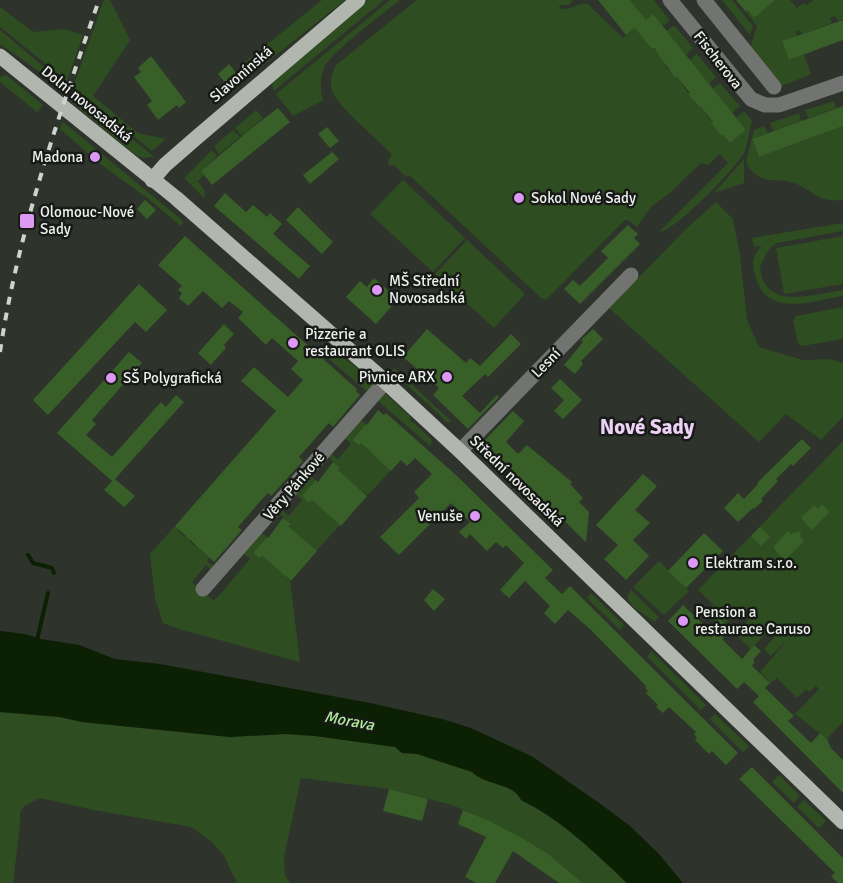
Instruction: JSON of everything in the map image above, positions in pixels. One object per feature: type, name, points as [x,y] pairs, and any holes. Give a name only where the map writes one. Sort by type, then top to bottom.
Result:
[{"type":"main road","name":"Slavonínská","points":[[152,180],[165,165],[358,0]]},
{"type":"main road","name":"Dolní novosadská","points":[[0,56],[152,180]]},
{"type":"main road","name":"Střední novosadská","points":[[152,180],[176,198],[460,451],[843,822]]},
{"type":"street","name":"Fischerova","points":[[670,0],[751,99],[765,105],[779,105],[843,83]]},
{"type":"street","name":"Fischerova","points":[[704,0],[774,87]]},
{"type":"street","name":"Lesní","points":[[460,451],[631,275]]},
{"type":"street","name":"Věry Pánkové","points":[[203,590],[385,382]]},
{"type":"shaded area","points":[[104,0],[110,0],[130,40],[93,96],[138,133],[166,139],[152,151],[73,87]]},
{"type":"shaded area","points":[[322,0],[345,0],[252,74],[239,67]]},
{"type":"shaded area","points":[[368,0],[384,0],[274,91],[272,85],[275,78]]},
{"type":"shaded area","points":[[390,0],[400,0],[346,43],[328,61],[321,80],[323,100],[293,116],[276,94]]},
{"type":"shaded area","points":[[417,0],[573,0],[569,5],[560,5],[559,8],[563,9],[588,4],[623,38],[637,27],[667,64],[665,66],[675,78],[677,77],[698,107],[700,106],[722,136],[730,143],[746,130],[736,118],[744,111],[752,121],[744,153],[717,185],[690,211],[666,230],[659,232],[728,163],[720,154],[708,165],[701,163],[671,192],[651,207],[637,227],[625,220],[546,300],[540,297],[409,175],[406,177],[395,166],[389,165],[388,161],[392,155],[343,107],[333,93],[331,79],[336,65]]},
{"type":"shaded area","points":[[630,0],[654,0],[670,21],[662,26],[653,15],[646,20]]},
{"type":"shaded area","points":[[722,0],[732,0],[753,26],[750,35]]},
{"type":"shaded area","points":[[772,0],[790,0],[797,8],[814,0],[843,0],[843,19],[838,21],[835,16],[830,18],[832,23],[802,34],[800,30],[796,32],[811,74],[777,88],[750,48],[757,26],[746,12],[748,10],[754,17],[773,2]]},
{"type":"shaded area","points":[[0,7],[33,32],[65,29],[83,35],[67,81],[0,27]]},
{"type":"shaded area","points":[[673,26],[693,48],[686,55],[666,31]]},
{"type":"shaded area","points":[[0,30],[66,85],[64,89],[0,44]]},
{"type":"shaded area","points":[[697,54],[716,77],[709,84],[689,60]]},
{"type":"shaded area","points":[[6,75],[43,105],[37,112],[0,82],[0,77]]},
{"type":"shaded area","points":[[720,83],[740,106],[732,113],[712,89]]},
{"type":"shaded area","points":[[73,91],[153,157],[143,158],[134,154],[70,101]]},
{"type":"shaded area","points":[[834,101],[836,108],[808,118],[805,110]]},
{"type":"shaded area","points":[[256,110],[263,118],[242,136],[235,128]]},
{"type":"shaded area","points":[[799,113],[801,121],[773,131],[770,123]]},
{"type":"shaded area","points":[[63,122],[182,220],[181,226],[99,163],[60,129]]},
{"type":"shaded area","points":[[764,126],[768,133],[752,139],[759,157],[843,126],[843,200],[826,199],[787,181],[765,179],[754,173],[746,161],[754,130]]},
{"type":"shaded area","points":[[233,130],[240,137],[219,154],[214,146]]},
{"type":"shaded area","points":[[212,150],[217,156],[201,171],[204,175],[198,181],[205,191],[204,198],[184,178]]},
{"type":"shaded area","points":[[744,159],[744,183],[714,193]]},
{"type":"shaded area","points":[[403,180],[465,238],[433,272],[370,214]]},
{"type":"shaded area","points":[[716,202],[733,219],[740,255],[747,320],[759,347],[803,360],[831,359],[843,363],[843,417],[821,440],[786,414],[759,442],[609,308],[686,229]]},
{"type":"shaded area","points":[[843,223],[843,231],[777,243],[769,249],[760,266],[763,280],[770,290],[780,295],[805,296],[843,290],[843,296],[791,304],[769,298],[761,289],[754,271],[755,256],[762,246],[754,247],[752,238]]},
{"type":"shaded area","points":[[843,236],[843,284],[784,294],[776,248]]},
{"type":"shaded area","points":[[467,240],[525,294],[494,328],[435,274]]},
{"type":"shaded area","points":[[843,307],[843,339],[802,346],[798,343],[793,321],[796,316]]},
{"type":"shaded area","points":[[334,353],[351,363],[374,382],[369,393],[329,359]]},
{"type":"shaded area","points":[[394,368],[451,421],[448,423],[392,371]]},
{"type":"shaded area","points":[[384,393],[410,416],[411,422],[432,440],[430,446],[377,400]]},
{"type":"shaded area","points":[[360,419],[366,424],[352,440],[358,446],[363,441],[365,447],[370,452],[373,450],[391,470],[368,495],[336,473],[340,468],[328,457],[331,453],[338,459],[351,444],[345,438]]},
{"type":"shaded area","points":[[843,441],[843,722],[827,739],[795,714],[819,689],[816,686],[809,692],[806,689],[797,698],[777,678],[771,683],[760,672],[787,640],[771,656],[764,649],[777,634],[771,628],[751,649],[736,635],[749,619],[739,610],[725,624],[712,620],[705,613],[713,604],[698,590]]},
{"type":"shaded area","points":[[311,476],[316,481],[303,497],[309,503],[314,498],[315,503],[327,509],[325,511],[340,525],[316,551],[286,529],[290,524],[279,513],[281,510],[289,516],[302,500],[295,494]]},
{"type":"shaded area","points":[[175,526],[181,529],[179,532],[185,537],[187,535],[191,538],[189,541],[195,546],[197,544],[205,554],[207,552],[211,555],[207,561],[213,566],[222,556],[225,558],[213,571],[206,565],[192,582],[214,601],[250,559],[243,553],[261,532],[267,537],[253,553],[260,559],[264,554],[266,560],[272,564],[274,562],[278,570],[287,574],[285,576],[290,581],[300,662],[163,623],[155,599],[150,554]]},
{"type":"shaded area","points":[[659,561],[689,591],[664,615],[633,587]]},
{"type":"shaded area","points":[[631,590],[659,617],[654,622],[629,601],[627,597]]},
{"type":"shaded area","points":[[591,593],[624,625],[620,630],[587,598]]},
{"type":"shaded area","points":[[651,651],[706,705],[701,710],[647,657]]},
{"type":"shaded area","points":[[0,712],[230,737],[285,734],[395,747],[402,753],[417,754],[473,772],[511,790],[521,800],[550,817],[577,837],[627,883],[583,883],[547,853],[496,824],[452,805],[389,789],[301,778],[284,857],[285,875],[290,883],[237,883],[224,856],[212,842],[191,827],[40,798],[24,806],[20,813],[13,883],[0,883]]},
{"type":"shaded area","points":[[715,714],[749,746],[743,752],[710,719]]},
{"type":"shaded area","points":[[779,775],[800,796],[794,803],[772,782]]},
{"type":"shaded area","points":[[804,800],[826,821],[819,828],[797,807]]},
{"type":"water","name":"Morava","points":[[0,631],[79,645],[115,659],[160,664],[370,703],[471,728],[533,757],[602,805],[630,826],[659,854],[683,883],[627,883],[577,837],[550,817],[521,800],[512,790],[478,777],[472,772],[417,754],[402,753],[395,747],[285,734],[230,737],[0,712]]},
{"type":"building","points":[[598,0],[630,0],[646,20],[653,14],[746,130],[730,143],[722,136],[654,48],[652,49],[635,28],[626,35]]},
{"type":"building","points":[[736,0],[775,0],[754,18]]},
{"type":"building","points":[[843,20],[843,40],[789,60],[782,41]]},
{"type":"building","points":[[151,56],[186,102],[179,108],[177,105],[158,120],[147,105],[152,101],[134,77],[141,72],[138,68]]},
{"type":"building","points":[[229,64],[241,79],[230,89],[218,74]]},
{"type":"building","points":[[843,106],[843,126],[759,157],[752,139]]},
{"type":"building","points":[[278,108],[290,122],[212,185],[201,171]]},
{"type":"building","points":[[327,127],[339,141],[330,148],[318,134]]},
{"type":"building","points":[[332,152],[339,159],[310,184],[303,175]]},
{"type":"building","points":[[225,193],[246,212],[253,205],[267,217],[270,213],[282,224],[273,234],[310,266],[299,279],[214,206]]},
{"type":"building","points":[[145,200],[156,210],[147,219],[137,209]]},
{"type":"building","points":[[298,207],[333,242],[322,254],[286,220]]},
{"type":"building","points":[[628,225],[638,234],[634,238],[640,244],[580,304],[564,289],[573,280],[580,286],[608,258],[601,251]]},
{"type":"building","points":[[185,236],[357,389],[360,395],[333,427],[329,423],[299,457],[303,461],[271,496],[268,493],[257,505],[238,527],[242,530],[214,562],[175,526],[276,411],[241,381],[254,367],[288,397],[303,380],[291,369],[298,361],[272,338],[266,345],[238,318],[243,312],[229,301],[222,308],[203,291],[188,306],[179,298],[182,293],[178,290],[182,286],[158,265]]},
{"type":"building","points":[[374,278],[398,299],[376,324],[346,297],[360,281],[367,287]]},
{"type":"building","points":[[139,284],[167,310],[146,332],[135,322],[48,415],[33,400]]},
{"type":"building","points":[[224,324],[234,334],[224,345],[226,348],[211,365],[198,353]]},
{"type":"building","points":[[427,329],[466,363],[470,358],[480,366],[511,334],[521,344],[488,377],[485,374],[462,396],[480,413],[497,395],[499,397],[468,429],[433,395],[439,388],[403,357]]},
{"type":"building","points":[[593,329],[603,339],[581,361],[583,364],[575,374],[564,365],[583,342],[581,340]]},
{"type":"building","points":[[129,352],[142,363],[92,420],[96,424],[86,435],[112,457],[161,402],[166,407],[176,395],[184,402],[115,479],[135,496],[124,507],[104,490],[112,481],[57,433]]},
{"type":"building","points":[[560,379],[582,400],[563,419],[554,411],[564,400],[551,388]]},
{"type":"building","points":[[378,410],[384,415],[386,413],[456,475],[553,570],[545,578],[562,594],[570,586],[738,753],[726,765],[712,751],[709,754],[695,740],[696,732],[669,707],[663,713],[656,707],[658,705],[646,693],[648,691],[646,686],[568,610],[555,624],[544,613],[550,606],[525,581],[509,598],[500,590],[524,563],[506,545],[503,548],[496,542],[487,551],[470,534],[466,539],[459,532],[470,522],[451,503],[399,555],[380,537],[419,498],[414,492],[432,474],[415,458],[407,466],[401,460],[391,471],[361,443],[359,446],[352,440]]},
{"type":"building","points":[[513,411],[524,421],[506,442],[518,454],[527,445],[572,482],[570,484],[583,498],[579,502],[589,512],[586,542],[483,442]]},
{"type":"building","points":[[802,439],[811,448],[776,479],[778,481],[761,499],[763,501],[738,522],[724,508],[738,493],[744,499]]},
{"type":"building","points":[[333,462],[340,468],[338,470],[367,496],[341,526],[312,500],[309,503],[302,496],[316,480],[318,482]]},
{"type":"building","points":[[643,474],[657,486],[635,510],[650,523],[633,540],[649,556],[626,580],[604,559],[618,545],[596,525]]},
{"type":"building","points":[[822,504],[830,512],[812,530],[801,518],[814,505],[818,509]]},
{"type":"building","points":[[283,518],[291,524],[288,526],[317,551],[291,581],[262,556],[260,559],[253,553]]},
{"type":"building","points":[[760,527],[770,537],[761,546],[751,536]]},
{"type":"building","points":[[788,531],[791,534],[801,531],[800,536],[804,541],[784,561],[773,547]]},
{"type":"building","name":"Elektram s.r.o.","points":[[704,533],[723,551],[686,588],[668,571]]},
{"type":"building","points":[[433,589],[445,599],[434,611],[424,600]]},
{"type":"building","points":[[683,605],[709,630],[720,619],[731,629],[722,639],[742,659],[754,645],[761,651],[753,660],[755,662],[752,666],[770,683],[765,688],[794,716],[788,721],[811,743],[820,733],[843,760],[843,793],[753,702],[759,696],[744,682],[737,689],[668,621]]},
{"type":"building","points":[[752,767],[843,858],[843,883],[838,883],[831,876],[835,873],[739,779]]},
{"type":"building","points":[[389,789],[428,799],[422,821],[383,811]]},
{"type":"building","points":[[463,810],[492,822],[547,853],[583,883],[559,883],[513,851],[495,883],[476,883],[465,877],[486,837],[458,824]]},
{"type":"waterway","points":[[28,555],[33,563],[52,568],[54,573]]},
{"type":"waterway","points":[[37,640],[48,593]]},
{"type":"railway","points":[[0,352],[17,262],[41,174],[99,0]]},
{"type":"place","name":"Madona","points":[[95,157]]},
{"type":"place","name":"Sokol Nové Sady","points":[[519,198]]},
{"type":"place","name":"Olomouc-Nové Sady","points":[[27,221]]},
{"type":"place","name":"MŠ Střední Novosadská","points":[[377,290]]},
{"type":"place","name":"Pizzerie a restaurant OLIS","points":[[293,343]]},
{"type":"place","name":"Pivnice ARX","points":[[447,377]]},
{"type":"place","name":"SŠ Polygrafická","points":[[111,378]]},
{"type":"place","name":"Venuše","points":[[475,516]]},
{"type":"place","name":"Elektram s.r.o.","points":[[693,563]]},
{"type":"place","name":"Pension a restaurace Caruso","points":[[683,621]]},
{"type":"district","name":"Nové Sady","points":[[647,427]]}]
